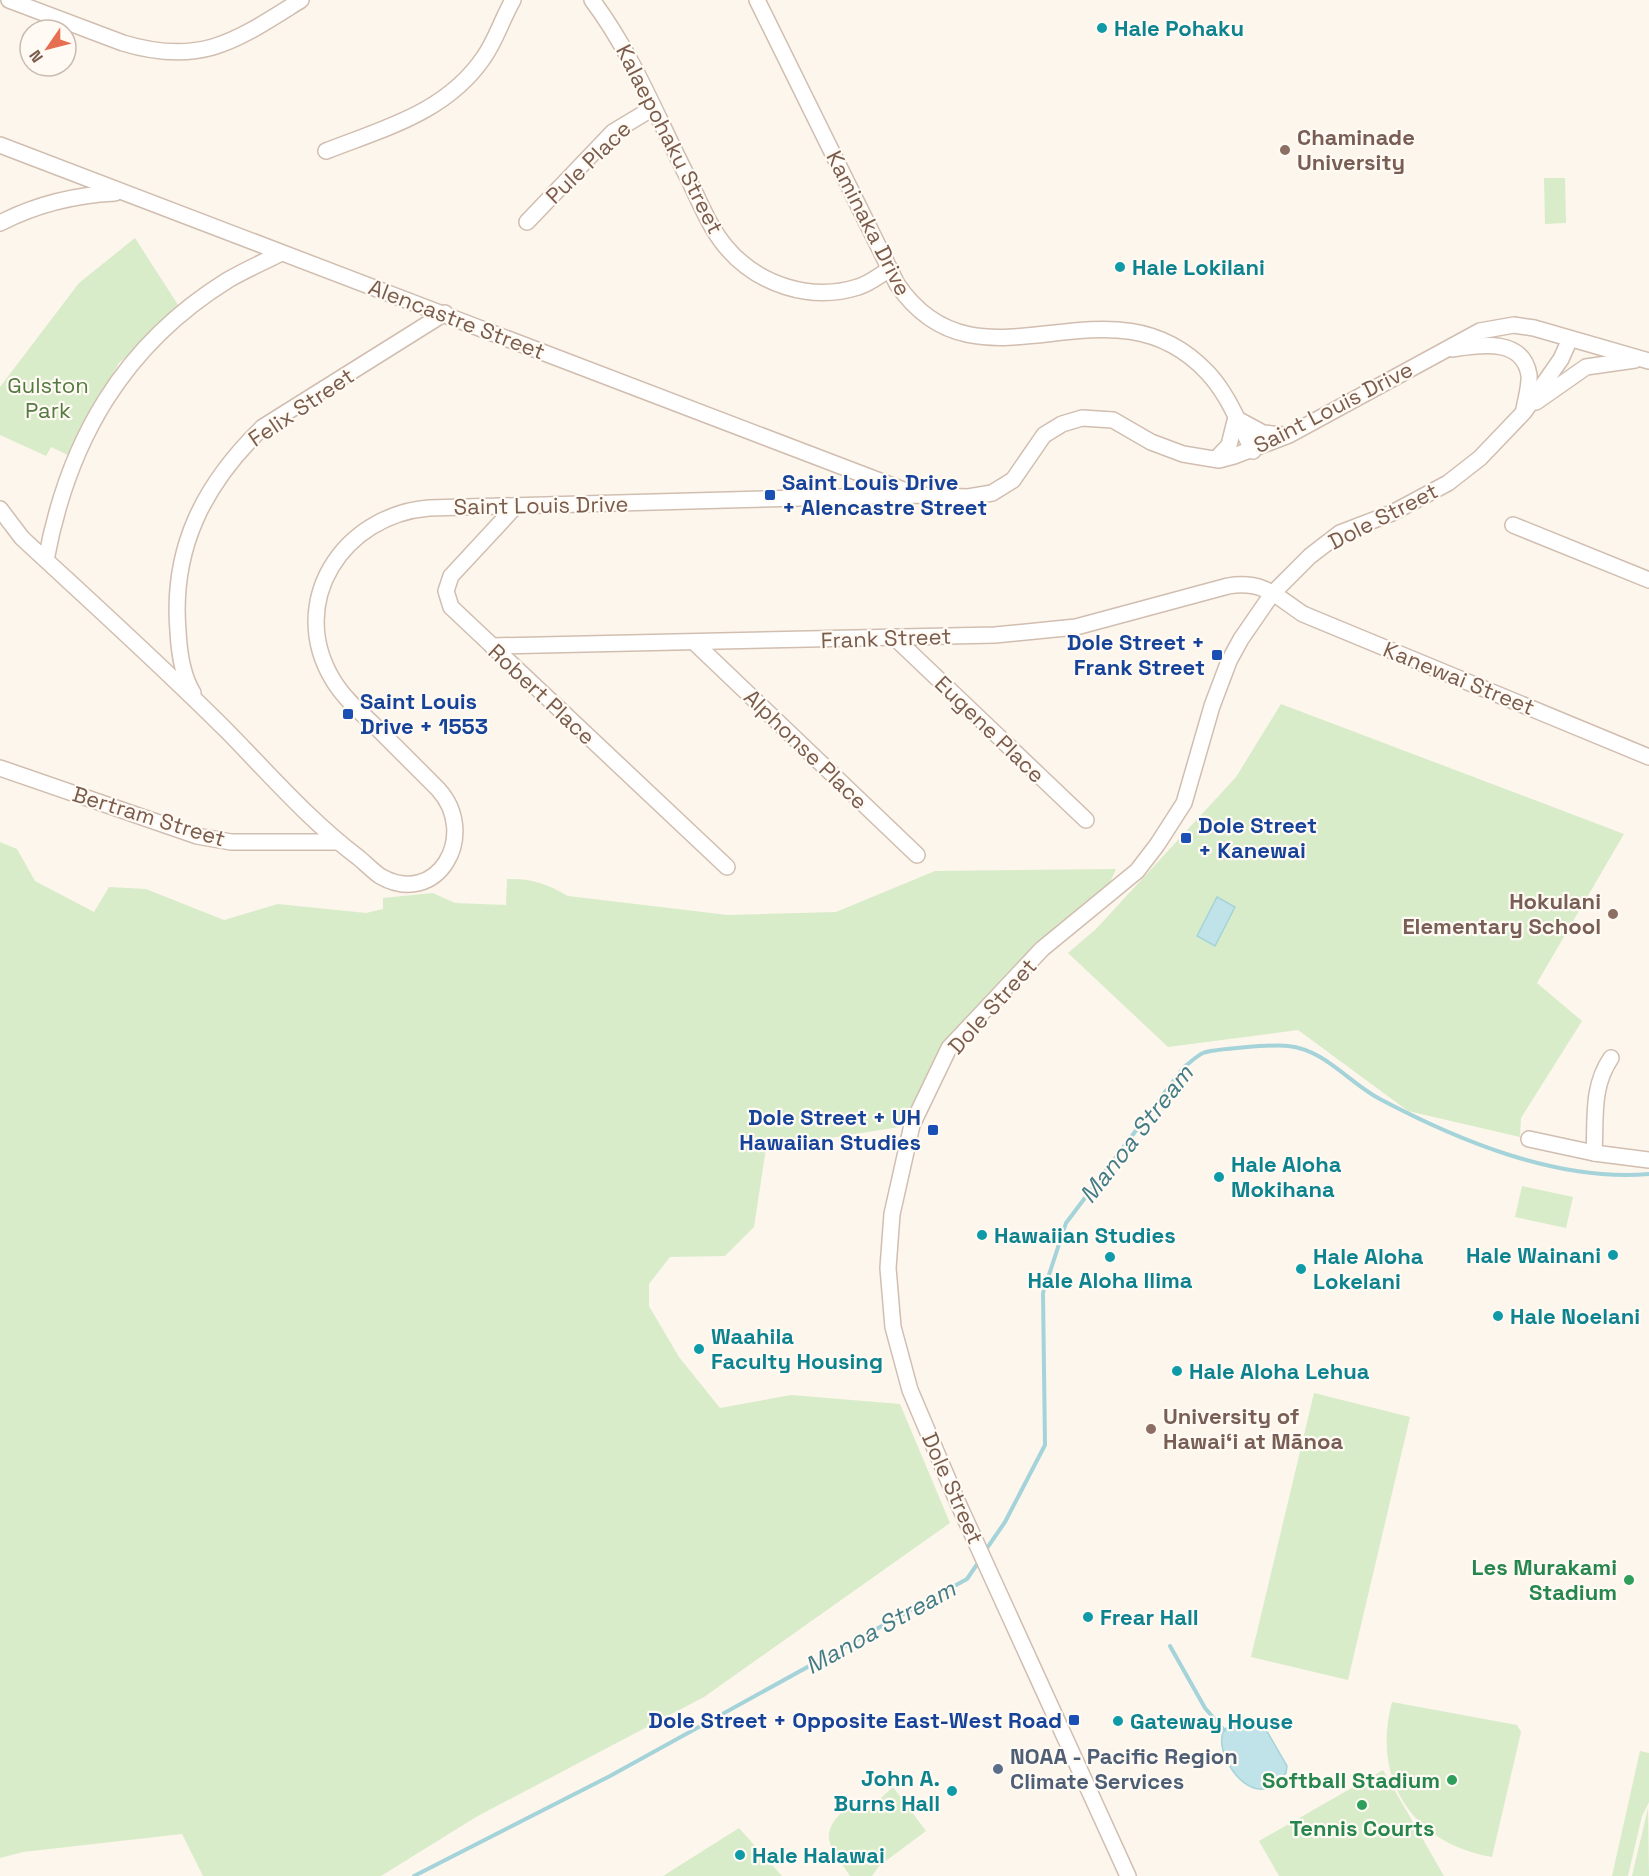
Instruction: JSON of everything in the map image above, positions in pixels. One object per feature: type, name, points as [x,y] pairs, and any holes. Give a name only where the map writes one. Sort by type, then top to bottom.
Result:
[{"type":"street","points":[[9,0],[123,43],[162,52],[182,53],[201,51],[239,39],[301,0]]},
{"type":"street","points":[[326,151],[414,117],[455,92],[486,55],[513,0]]},
{"type":"street","name":"Kalaepohaku Street","points":[[592,0],[618,38],[715,231],[739,260],[753,272],[787,287],[824,293],[860,287],[890,269]]},
{"type":"street","name":"Kaminaka Drive","points":[[757,0],[890,269],[902,292],[918,311],[932,321],[962,335],[996,339],[1102,328],[1140,332],[1159,339],[1176,347],[1207,372],[1220,387],[1252,451]]},
{"type":"street","name":"Pule Place","points":[[527,222],[613,132],[653,108]]},
{"type":"street","name":"Alencastre Street","points":[[0,145],[445,313],[914,495]]},
{"type":"street","points":[[0,223],[22,211],[54,200],[88,194],[123,193]]},
{"type":"street","points":[[46,560],[55,512],[75,456],[102,403],[138,356],[180,314],[228,280],[282,253]]},
{"type":"street","name":"Felix Street","points":[[201,705],[187,683],[179,648],[176,613],[179,578],[186,543],[199,510],[216,480],[237,452],[263,428],[445,313]]},
{"type":"street","name":"Saint Louis Drive","points":[[0,509],[22,537],[201,705],[337,842],[380,875],[394,881],[412,883],[426,880],[437,874],[449,857],[456,831],[455,816],[444,795],[343,694],[325,665],[320,649],[317,615],[324,581],[331,566],[358,534],[395,513],[429,508],[914,495],[968,497],[992,493],[1013,480],[1044,435],[1062,424],[1082,418],[1113,420],[1166,449],[1216,459],[1252,451],[1289,435],[1480,331],[1514,325],[1534,328],[1646,360]]},
{"type":"street","name":"Dole Street","points":[[1128,1876],[958,1503],[910,1390],[893,1327],[888,1268],[892,1214],[912,1125],[949,1048],[1042,949],[1137,871],[1157,844],[1184,803],[1212,706],[1229,661],[1240,639],[1272,594],[1310,556],[1340,533],[1392,513],[1448,483],[1480,458],[1524,412],[1561,359],[1570,339]]},
{"type":"street","points":[[1442,351],[1497,345],[1517,354],[1526,365],[1530,378],[1524,412]]},
{"type":"street","points":[[1524,412],[1573,374],[1586,368],[1646,360]]},
{"type":"street","points":[[1236,417],[1244,425],[1263,433],[1289,435]]},
{"type":"street","points":[[1216,459],[1229,445],[1236,417]]},
{"type":"street","name":"Robert Place","points":[[515,507],[451,576],[446,587],[451,607],[727,867]]},
{"type":"street","points":[[1513,525],[1649,580]]},
{"type":"street","name":"Frank Street","points":[[492,646],[995,635],[1076,627],[1237,584],[1264,587],[1272,594]]},
{"type":"street","name":"Kanewai Street","points":[[1272,594],[1303,614],[1649,757]]},
{"type":"street","name":"Eugene Place","points":[[894,637],[1086,820]]},
{"type":"street","name":"Alphonse Place","points":[[695,643],[916,855]]},
{"type":"street","name":"Bertram Street","points":[[0,768],[197,836],[231,842],[337,842]]},
{"type":"street","points":[[1594,1154],[1595,1098],[1605,1067],[1611,1058]]},
{"type":"street","points":[[1529,1138],[1594,1154],[1649,1160]]},
{"type":"green space","points":[[1544,178],[1565,178],[1566,223],[1545,224]]},
{"type":"green space","name":"Gulston Park","points":[[135,238],[180,308],[119,363],[68,455],[51,447],[46,456],[0,435],[0,387],[79,283]]},
{"type":"green space","points":[[1281,704],[1624,834],[1537,983],[1582,1021],[1521,1118],[1520,1137],[1408,1111],[1298,1030],[1168,1047],[1068,953],[1096,929],[1236,777]]},
{"type":"green space","points":[[0,842],[17,849],[35,881],[94,912],[109,887],[146,889],[224,920],[278,904],[366,913],[383,909],[383,898],[433,893],[455,903],[506,905],[507,879],[539,883],[568,896],[728,915],[836,912],[935,871],[1116,869],[1101,903],[1042,949],[949,1048],[912,1125],[766,1148],[754,1227],[725,1256],[670,1257],[649,1284],[649,1306],[679,1357],[720,1408],[791,1395],[900,1404],[950,1523],[704,1697],[476,1817],[381,1876],[203,1876],[182,1834],[23,1852],[0,1858]]},
{"type":"green space","points":[[1522,1186],[1573,1197],[1566,1228],[1515,1217]]},
{"type":"green space","points":[[1314,1393],[1410,1417],[1348,1680],[1251,1657]]},
{"type":"green space","name":"Softball Stadium","points":[[1392,1702],[1517,1725],[1521,1732],[1492,1857],[1464,1850],[1440,1838],[1420,1823],[1404,1804],[1394,1781],[1388,1757],[1387,1730]]},
{"type":"green space","points":[[1640,1751],[1649,1753],[1649,1802],[1642,1816],[1628,1876],[1612,1876]]},
{"type":"green space","name":"Tennis Courts","points":[[1383,1770],[1444,1876],[1279,1876],[1259,1841]]},
{"type":"green space","points":[[893,1787],[926,1831],[879,1866],[872,1876],[850,1876],[831,1847],[829,1836],[833,1823],[849,1807],[861,1801],[869,1809]]},
{"type":"green space","points":[[1648,1808],[1649,1876],[1632,1876]]},
{"type":"green space","points":[[739,1828],[782,1876],[663,1876]]},
{"type":"water","points":[[1217,897],[1235,907],[1215,946],[1197,936]]},
{"type":"water","points":[[1252,1717],[1268,1733],[1287,1766],[1286,1773],[1267,1788],[1258,1789],[1249,1786],[1240,1779],[1226,1760],[1223,1749],[1224,1730],[1241,1718]]},
{"type":"waterway","name":"Manoa Stream","points":[[985,1551],[1005,1522],[1045,1445],[1043,1293],[1066,1223],[1184,1067],[1200,1054],[1258,1046],[1288,1046],[1301,1049],[1325,1060],[1378,1098],[1474,1143],[1544,1165],[1614,1175],[1649,1174]]},
{"type":"waterway","name":"Manoa Stream","points":[[414,1876],[610,1776],[967,1579],[980,1560]]},
{"type":"waterway","points":[[1170,1646],[1205,1708],[1224,1730]]},
{"type":"place","name":"Hale Pohaku","points":[[1102,28]]},
{"type":"place","name":"Chaminade University","points":[[1285,150]]},
{"type":"place","name":"Hale Lokilani","points":[[1120,267]]},
{"type":"place","name":"Saint Louis Drive + Alencastre Street","points":[[770,495]]},
{"type":"place","name":"Dole Street + Frank Street","points":[[1217,655]]},
{"type":"place","name":"Saint Louis Drive + 1553","points":[[348,714]]},
{"type":"place","name":"Dole Street + Kanewai","points":[[1186,838]]},
{"type":"place","name":"Hokulani Elementary School","points":[[1613,914]]},
{"type":"place","name":"Dole Street + UH Hawaiian Studies","points":[[933,1130]]},
{"type":"place","name":"Hale Aloha Mokihana","points":[[1219,1177]]},
{"type":"place","name":"Hawaiian Studies","points":[[982,1235]]},
{"type":"place","name":"Hale Wainani","points":[[1613,1255]]},
{"type":"place","name":"Hale Aloha Ilima","points":[[1110,1257]]},
{"type":"place","name":"Hale Aloha Lokelani","points":[[1301,1269]]},
{"type":"place","name":"Hale Noelani","points":[[1498,1316]]},
{"type":"place","name":"Waahila Faculty Housing","points":[[699,1349]]},
{"type":"place","name":"Hale Aloha Lehua","points":[[1177,1371]]},
{"type":"place","name":"University of Hawaiʻi at Mānoa","points":[[1151,1429]]},
{"type":"place","name":"Les Murakami Stadium","points":[[1629,1580]]},
{"type":"place","name":"Frear Hall","points":[[1088,1617]]},
{"type":"place","name":"Dole Street + Opposite East-West Road","points":[[1074,1720]]},
{"type":"place","name":"Gateway House","points":[[1118,1721]]},
{"type":"place","name":"NOAA - Pacific Region Climate Services","points":[[998,1769]]},
{"type":"place","name":"Softball Stadium","points":[[1452,1780]]},
{"type":"place","name":"John A. Burns Hall","points":[[952,1791]]},
{"type":"place","name":"Tennis Courts","points":[[1362,1805]]},
{"type":"place","name":"Hale Halawai","points":[[740,1855]]}]
